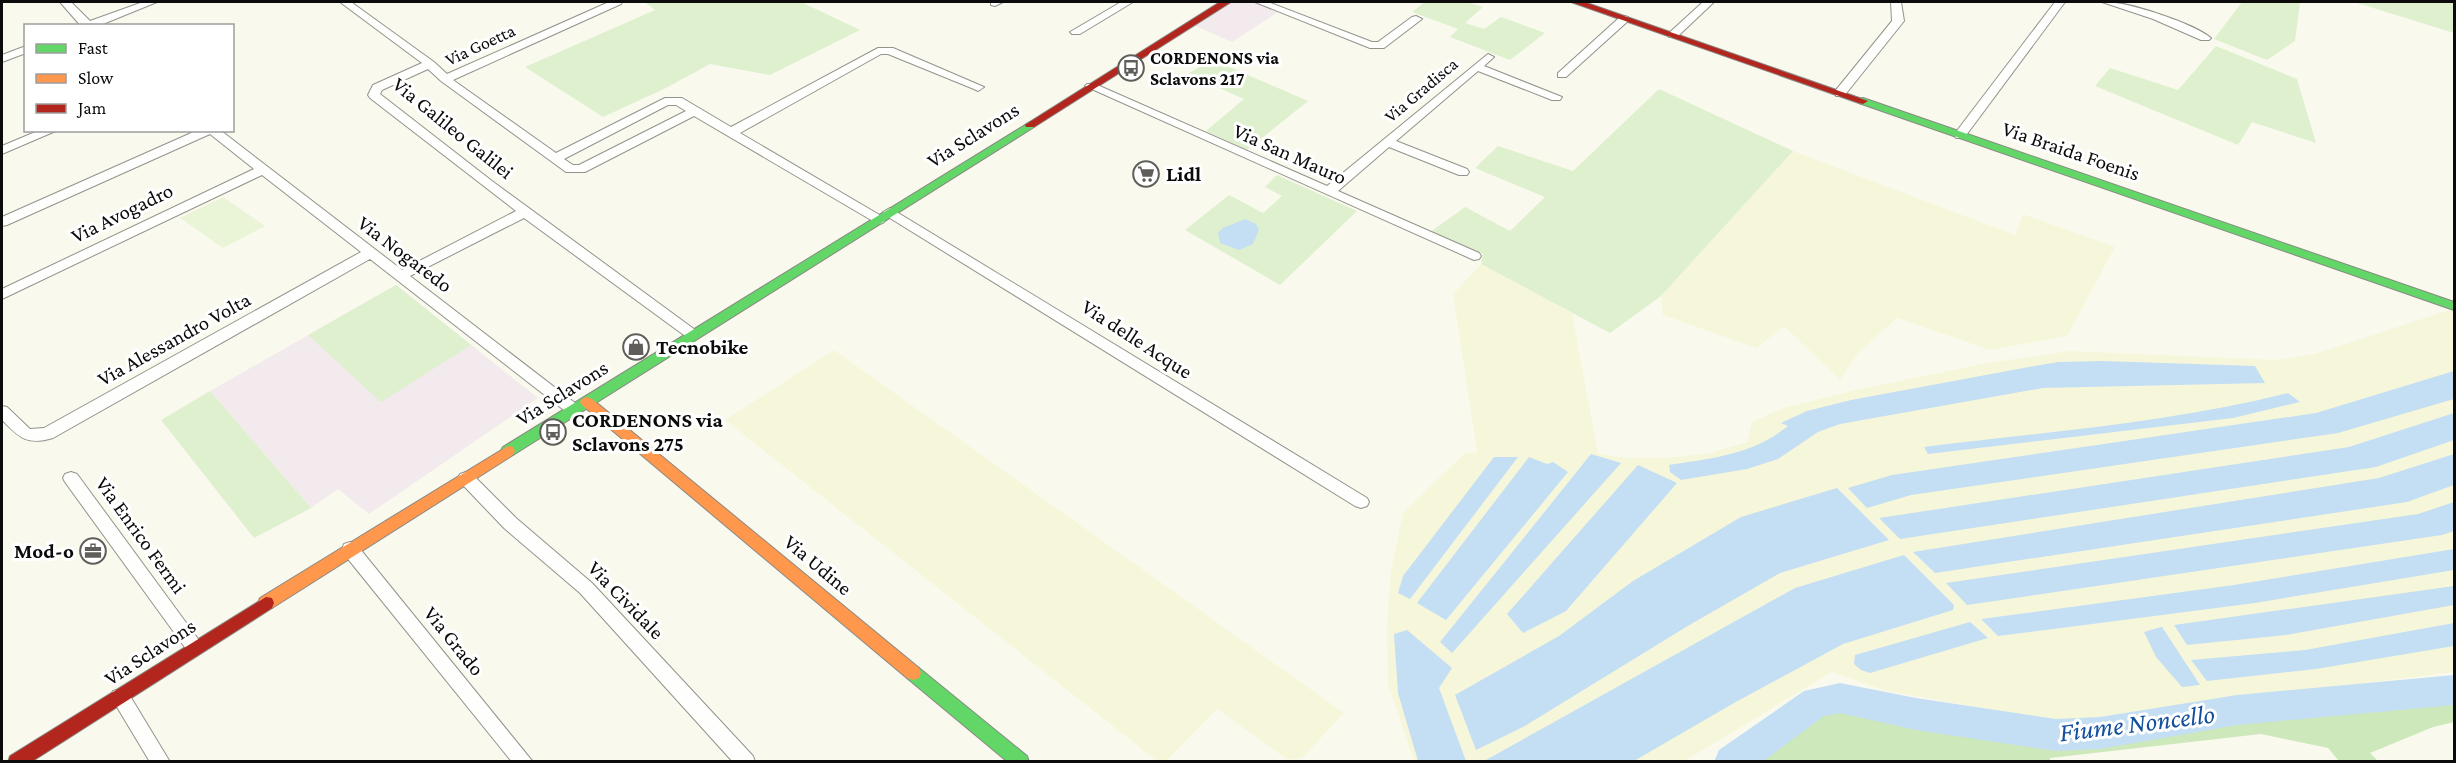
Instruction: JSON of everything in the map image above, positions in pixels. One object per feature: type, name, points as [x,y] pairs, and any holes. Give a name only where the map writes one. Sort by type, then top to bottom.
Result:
[{"type":"street","points":[[65,2],[87,24]]},
{"type":"street","points":[[91,24],[152,2]]},
{"type":"street","name":"Via Galileo Galilei","points":[[345,2],[446,79]]},
{"type":"street","name":"Via Goetta","points":[[617,2],[446,79],[570,169],[581,169],[694,111]]},
{"type":"street","points":[[1076,32],[1128,2]]},
{"type":"street","name":"Via Sclavons","points":[[16,762],[350,549],[1226,2]]},
{"type":"street","points":[[1260,2],[1370,45],[1380,46],[1416,19]]},
{"type":"street","name":"Via Braida Foenis","points":[[1576,2],[2454,306]]},
{"type":"street","points":[[1673,36],[1709,2]]},
{"type":"street","points":[[1840,93],[1898,21],[1896,2]]},
{"type":"street","points":[[1960,135],[2060,2]]},
{"type":"street","points":[[2107,2],[2157,17],[2205,38]]},
{"type":"street","points":[[1562,75],[1624,19]]},
{"type":"street","points":[[2,59],[24,50]]},
{"type":"street","points":[[730,133],[879,51],[889,50],[978,87]]},
{"type":"street","name":"Via Gradisca","points":[[1328,192],[1488,57]]},
{"type":"street","name":"Via Galileo Galilei","points":[[429,64],[377,88],[374,95],[525,212],[693,335]]},
{"type":"street","name":"Via Gradisca","points":[[1477,67],[1556,97]]},
{"type":"street","name":"Via San Mauro","points":[[1091,86],[1474,256]]},
{"type":"street","points":[[555,158],[665,102],[678,101],[730,133],[884,216]]},
{"type":"street","points":[[2,150],[47,132]]},
{"type":"street","points":[[2,222],[206,132]]},
{"type":"street","name":"Via Nogaredo","points":[[214,132],[574,410]]},
{"type":"street","name":"Via Gradisca","points":[[1387,142],[1463,172]]},
{"type":"street","name":"Via Avogadro","points":[[2,294],[261,170]]},
{"type":"street","points":[[400,276],[525,212]]},
{"type":"street","name":"Via delle Acque","points":[[884,216],[1092,334],[1169,385],[1361,502]]},
{"type":"street","name":"Via Alessandro Volta","points":[[2,411],[26,435],[47,434],[369,254]]},
{"type":"street","name":"Via Udine","points":[[588,402],[1021,762]]},
{"type":"street","name":"Via Enrico Fermi","points":[[71,478],[195,648]]},
{"type":"street","name":"Via Cividale","points":[[466,478],[510,523],[586,588],[746,762]]},
{"type":"street","name":"Via Grado","points":[[350,549],[524,762]]},
{"type":"street","points":[[120,697],[161,762]]},
{"type":"shaded area","points":[[1231,2],[1252,2],[1278,12],[1232,42],[1193,25]]},
{"type":"shaded area","points":[[396,285],[538,398],[369,514],[338,489],[311,508],[210,391]]},
{"type":"green space","points":[[645,2],[801,2],[860,30],[770,75],[710,64],[666,88],[603,117],[525,67],[655,10]]},
{"type":"green space","points":[[1425,2],[1467,2],[1483,7],[1465,23],[1484,29],[1501,17],[1545,33],[1510,60],[1450,37],[1458,29],[1412,12]]},
{"type":"green space","points":[[2242,2],[2300,2],[2295,41],[2267,60],[2214,39]]},
{"type":"green space","points":[[2354,2],[2454,2],[2454,33]]},
{"type":"green space","points":[[2216,46],[2297,79],[2316,143],[2252,122],[2238,145],[2095,86],[2110,68],[2178,90]]},
{"type":"green space","points":[[1211,59],[1308,101],[1247,150],[1206,131],[1244,99],[1188,74]]},
{"type":"green space","points":[[1659,89],[1793,151],[1661,296],[1610,333],[1481,264],[1483,254],[1429,233],[1465,207],[1510,231],[1545,197],[1475,168],[1498,146],[1573,171]]},
{"type":"green space","points":[[1793,151],[2015,235],[2023,214],[2115,247],[2067,336],[1990,350],[1897,318],[1858,353],[1840,380],[1784,326],[1756,348],[1663,315],[1661,296]]},
{"type":"green space","points":[[1277,175],[1357,211],[1280,285],[1185,230],[1229,195],[1263,213],[1282,196],[1265,187]]},
{"type":"green space","points":[[223,197],[265,226],[223,248],[180,218]]},
{"type":"green space","points":[[1481,264],[1572,313],[1598,454],[1626,458],[1665,458],[1710,453],[1747,442],[1752,422],[1783,408],[1856,390],[1987,363],[2070,351],[2277,360],[2315,354],[2449,310],[2454,312],[2454,672],[2110,715],[2063,723],[1883,690],[1832,672],[1683,762],[1414,761],[1388,684],[1387,625],[1391,571],[1403,513],[1465,453],[1477,452],[1453,294]]},
{"type":"green space","points":[[396,285],[471,345],[381,402],[308,335]]},
{"type":"green space","points":[[834,350],[1344,713],[1302,758],[1288,760],[1217,709],[1166,761],[1157,761],[725,420]]},
{"type":"green space","points":[[210,391],[311,508],[254,538],[161,420]]},
{"type":"green space","points":[[2454,690],[2454,722],[2433,727],[2370,753],[2378,761],[2339,761],[2328,748],[2261,734],[2050,758],[2050,761],[1732,761],[1816,702],[1840,698],[1916,714],[2056,735],[2100,733],[2237,710]]},
{"type":"water","points":[[1245,219],[1256,224],[1259,230],[1253,244],[1239,250],[1220,243],[1218,233],[1223,228]]},
{"type":"water","points":[[2103,361],[2255,366],[2265,383],[2043,388],[1840,424],[1818,432],[1778,459],[1747,469],[1681,480],[1670,472],[1669,465],[1732,454],[1760,443],[1788,426],[1781,423],[1807,411],[1851,400],[2058,362]]},
{"type":"water","points":[[2454,371],[2454,399],[2338,433],[1911,495],[1867,508],[1848,488],[1892,475],[2316,413]]},
{"type":"water","points":[[2288,393],[2300,402],[2233,418],[1928,454],[1924,447],[2152,419]]},
{"type":"water","points":[[2454,413],[2454,440],[2376,467],[1900,539],[1879,518],[2349,447]]},
{"type":"water","points":[[1591,454],[1621,463],[1452,653],[1440,642]]},
{"type":"water","points":[[2454,454],[2454,485],[2407,502],[1935,573],[1913,552],[2379,478]]},
{"type":"water","points":[[1494,457],[1518,457],[1410,599],[1398,593],[1403,576]]},
{"type":"water","points":[[1529,457],[1547,464],[1553,462],[1568,472],[1446,620],[1417,603]]},
{"type":"water","points":[[1638,465],[1677,483],[1566,611],[1523,633],[1507,614]]},
{"type":"water","points":[[1837,488],[1889,540],[1780,573],[1686,627],[1523,727],[1476,750],[1455,695],[1559,636],[1633,581],[1741,517]]},
{"type":"water","points":[[2454,502],[2454,531],[2442,535],[1967,605],[1946,583],[2418,514]]},
{"type":"water","points":[[2454,549],[2454,570],[2255,603],[1998,636],[1981,619],[2234,585]]},
{"type":"water","points":[[1904,555],[1954,605],[1953,610],[1843,644],[1634,761],[1484,761],[1795,588]]},
{"type":"water","points":[[2454,586],[2454,605],[2286,635],[2187,645],[2174,625]]},
{"type":"water","points":[[1970,622],[1988,638],[1870,673],[1854,664],[1855,655]]},
{"type":"water","points":[[2454,623],[2454,646],[2316,669],[2207,681],[2191,660],[2305,650]]},
{"type":"water","points":[[2162,627],[2200,685],[2182,687],[2156,657],[2144,632]]},
{"type":"water","points":[[1407,630],[1452,668],[1439,688],[1466,761],[1418,761],[1398,693],[1394,634]]},
{"type":"waterway","name":"Fiume Noncello","points":[[1732,762],[1816,702],[1840,698],[1916,714],[2056,735],[2100,733],[2237,710],[2454,690]]},
{"type":"traffic: fast","points":[[1863,101],[2454,306]]},
{"type":"traffic: fast","points":[[508,451],[1030,125]]},
{"type":"traffic: fast","points":[[913,673],[1021,762]]},
{"type":"traffic: slow","points":[[587,402],[913,673]]},
{"type":"traffic: slow","points":[[266,603],[508,451]]},
{"type":"traffic: jam","points":[[1030,125],[1226,2]]},
{"type":"traffic: jam","points":[[1576,2],[1863,101]]},
{"type":"traffic: jam","points":[[16,762],[266,603]]},
{"type":"place","name":"CORDENONS via Sclavons 217","points":[[1131,68]]},
{"type":"place","name":"Lidl","points":[[1146,174]]},
{"type":"place","name":"Tecnobike","points":[[636,347]]},
{"type":"place","name":"CORDENONS via Sclavons 275","points":[[553,432]]},
{"type":"place","name":"Mod-o","points":[[93,551]]}]
